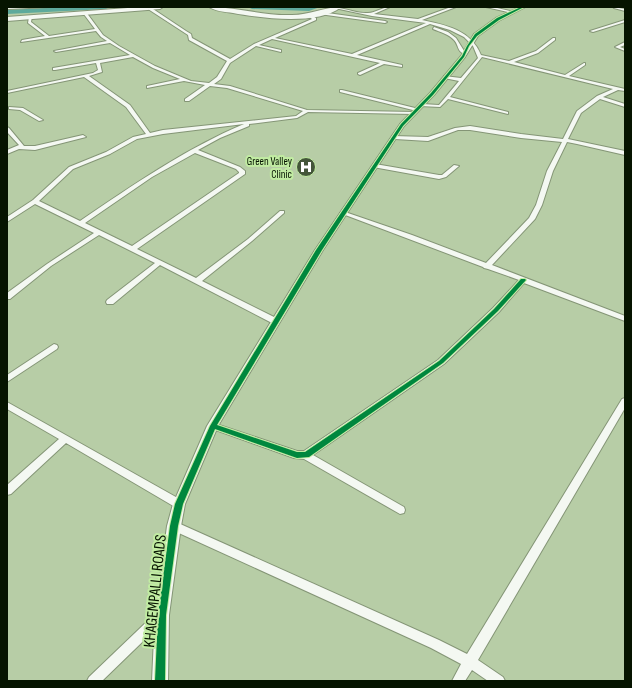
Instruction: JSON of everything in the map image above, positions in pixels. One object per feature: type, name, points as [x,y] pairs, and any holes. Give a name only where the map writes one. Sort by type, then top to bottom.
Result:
[{"type":"highway","points":[[7,18],[31,18],[160,7]]},
{"type":"highway","points":[[212,7],[265,15],[309,15],[320,13],[335,7]]},
{"type":"highway","points":[[220,7],[250,12],[288,15],[312,13],[335,7]]},
{"type":"street","points":[[7,8],[49,7]]},
{"type":"street","points":[[335,7],[371,15],[418,20],[459,31],[466,35],[481,56],[511,62],[541,71],[607,84],[625,90]]},
{"type":"street","points":[[371,15],[388,7]]},
{"type":"street","points":[[418,20],[454,7]]},
{"type":"street","points":[[488,7],[512,12]]},
{"type":"street","points":[[471,41],[498,19],[523,7]]},
{"type":"street","points":[[614,7],[625,10]]},
{"type":"street","points":[[18,17],[25,8]]},
{"type":"street","points":[[146,8],[186,32],[190,35],[190,39],[230,60]]},
{"type":"street","points":[[320,13],[387,22]]},
{"type":"street","points":[[86,14],[96,30],[110,42],[132,56],[184,80],[198,84],[211,84],[228,87],[307,111],[420,109],[440,106],[481,56]]},
{"type":"street","points":[[187,100],[211,84],[221,75],[230,60],[255,45],[315,18],[309,15]]},
{"type":"street","points":[[31,18],[29,22],[47,36]]},
{"type":"street","points":[[592,31],[625,21]]},
{"type":"street","points":[[401,23],[422,26],[448,34],[457,42],[460,50],[465,53]]},
{"type":"street","points":[[351,56],[429,23]]},
{"type":"street","points":[[22,41],[47,36],[96,30]]},
{"type":"street","points":[[272,38],[401,66]]},
{"type":"street","points":[[511,62],[535,53],[554,39]]},
{"type":"street","name":"KHAGEMPALLI ROADS","points":[[160,681],[162,615],[174,526],[179,504],[213,426],[275,321],[343,213],[402,125],[420,109],[448,77],[465,53],[471,41]]},
{"type":"street","points":[[56,51],[110,42]]},
{"type":"street","points":[[625,43],[617,47],[625,50]]},
{"type":"street","points":[[255,45],[280,51]]},
{"type":"street","points":[[56,69],[132,56]]},
{"type":"street","points":[[7,92],[85,76],[100,71],[98,62]]},
{"type":"street","points":[[360,74],[382,63]]},
{"type":"street","points":[[567,75],[584,64]]},
{"type":"street","points":[[85,76],[128,106],[148,134]]},
{"type":"street","points":[[448,77],[462,80]]},
{"type":"street","points":[[149,88],[184,80]]},
{"type":"street","points":[[486,267],[532,219],[539,205],[550,171],[579,112],[600,97],[618,88]]},
{"type":"street","points":[[342,92],[420,109]]},
{"type":"street","points":[[600,97],[625,106]]},
{"type":"street","points":[[448,98],[506,113]]},
{"type":"street","points":[[7,101],[12,105],[9,109],[21,109],[41,120]]},
{"type":"street","points":[[7,220],[35,201],[71,168],[108,152],[131,139],[148,134],[297,117],[307,111]]},
{"type":"street","points":[[80,224],[150,176],[222,134],[261,120]]},
{"type":"street","points":[[395,137],[428,139],[458,129],[470,128],[520,136],[565,140],[625,153]]},
{"type":"street","points":[[7,129],[21,144],[22,148]]},
{"type":"street","points":[[7,152],[22,148],[35,148],[83,137]]},
{"type":"street","points":[[133,250],[242,174],[242,171],[238,168],[195,151]]},
{"type":"street","points":[[375,166],[439,177],[456,166]]},
{"type":"street","points":[[35,201],[98,234],[197,280],[275,321]]},
{"type":"street","points":[[197,280],[250,240],[282,212]]},
{"type":"street","points":[[343,213],[410,236],[486,267],[625,319]]},
{"type":"street","points":[[7,297],[49,265],[98,234]]},
{"type":"street","points":[[110,302],[159,263]]},
{"type":"street","points":[[213,426],[297,455],[306,454],[441,362],[496,310],[523,280]]},
{"type":"street","points":[[7,379],[54,347]]},
{"type":"street","points":[[458,681],[625,401]]},
{"type":"street","points":[[7,405],[179,504]]},
{"type":"street","points":[[7,492],[65,439]]},
{"type":"street","points":[[306,454],[400,510]]},
{"type":"street","points":[[174,526],[469,661],[499,681]]},
{"type":"street","points":[[93,681],[162,615]]},
{"type":"waterway","points":[[7,12],[106,7]]},
{"type":"waterway","points":[[252,7],[309,9],[316,7]]},
{"type":"cycle path","points":[[160,681],[162,615],[174,526],[179,504],[213,426],[319,250],[402,125],[432,94],[463,56],[476,35],[498,19],[523,7]]},
{"type":"cycle path","points":[[213,426],[297,455],[306,455],[441,362],[496,310],[523,280]]},
{"type":"place","name":"Green Valley Clinic","points":[[306,167]]}]
